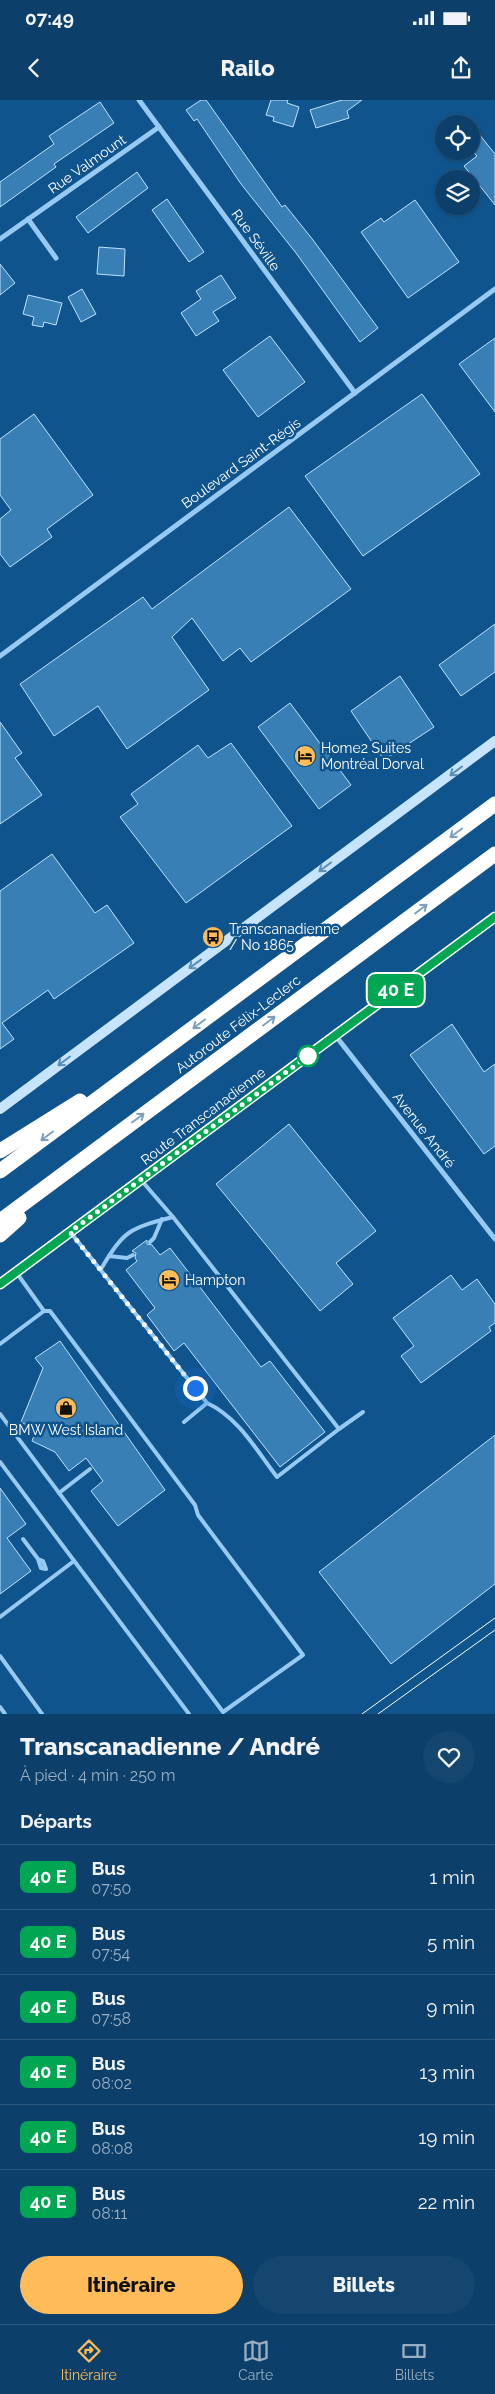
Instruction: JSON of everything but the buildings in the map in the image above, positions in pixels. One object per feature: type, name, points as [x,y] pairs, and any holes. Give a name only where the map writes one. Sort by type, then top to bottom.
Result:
[{"type":"highway","name":"Autoroute Félix-Leclerc","points":[[0,1171],[495,804]]},
{"type":"highway","name":"Autoroute Félix-Leclerc","points":[[0,1221],[495,854]]},
{"type":"highway","points":[[0,1151],[170,1045]]},
{"type":"highway","points":[[0,1234],[99,1147]]},
{"type":"main road","points":[[0,1109],[495,742]]},
{"type":"main road","name":"Route Transcanadienne","points":[[0,1284],[495,917]]},
{"type":"street","name":"Rue Séville","points":[[139,100],[355,393]]},
{"type":"street","name":"Rue Valmount","points":[[0,240],[159,127]]},
{"type":"street","points":[[28,219],[56,258]]},
{"type":"street","name":"Boulevard Saint-Régis","points":[[0,656],[495,289]]},
{"type":"street","name":"Avenue André","points":[[335,1035],[495,1239]]},
{"type":"lane","points":[[141,1180],[173,1217],[339,1429]]},
{"type":"lane","points":[[101,1269],[115,1245],[128,1231],[142,1224],[173,1217]]},
{"type":"lane","points":[[150,1242],[154,1238],[162,1220]]},
{"type":"lane","points":[[70,1232],[207,1403],[221,1409],[232,1419],[277,1477],[363,1412]]},
{"type":"lane","points":[[108,1256],[127,1258],[132,1255]]},
{"type":"lane","points":[[16,1272],[44,1311]]},
{"type":"lane","points":[[0,1344],[44,1311],[50,1311],[195,1505],[198,1515],[303,1655],[223,1712],[0,1414]]},
{"type":"lane","points":[[184,1422],[207,1403]]},
{"type":"lane","points":[[0,1462],[189,1714]]},
{"type":"lane","points":[[59,1492],[90,1469]]},
{"type":"lane","points":[[23,1539],[38,1559],[43,1561],[52,1577]]},
{"type":"lane","points":[[0,1617],[74,1561]]},
{"type":"lane","points":[[0,1656],[42,1714]]},
{"type":"lane","points":[[0,1707],[5,1714]]},
{"type":"tram line","points":[[362,1714],[495,1618]]},
{"type":"tram line","points":[[378,1714],[495,1630]]},
{"type":"bus line","points":[[0,1284],[495,917]]},
{"type":"place","name":"Home2 Suites Montréal Dorval","points":[[305,756]]},
{"type":"place","name":"Transcanadienne / No 1865","points":[[213,937]]},
{"type":"place","name":"Hampton","points":[[169,1280]]},
{"type":"place","name":"BMW West Island","points":[[66,1408]]},
{"type":"route","points":[[195,1388],[70,1232],[308,1056]]}]
